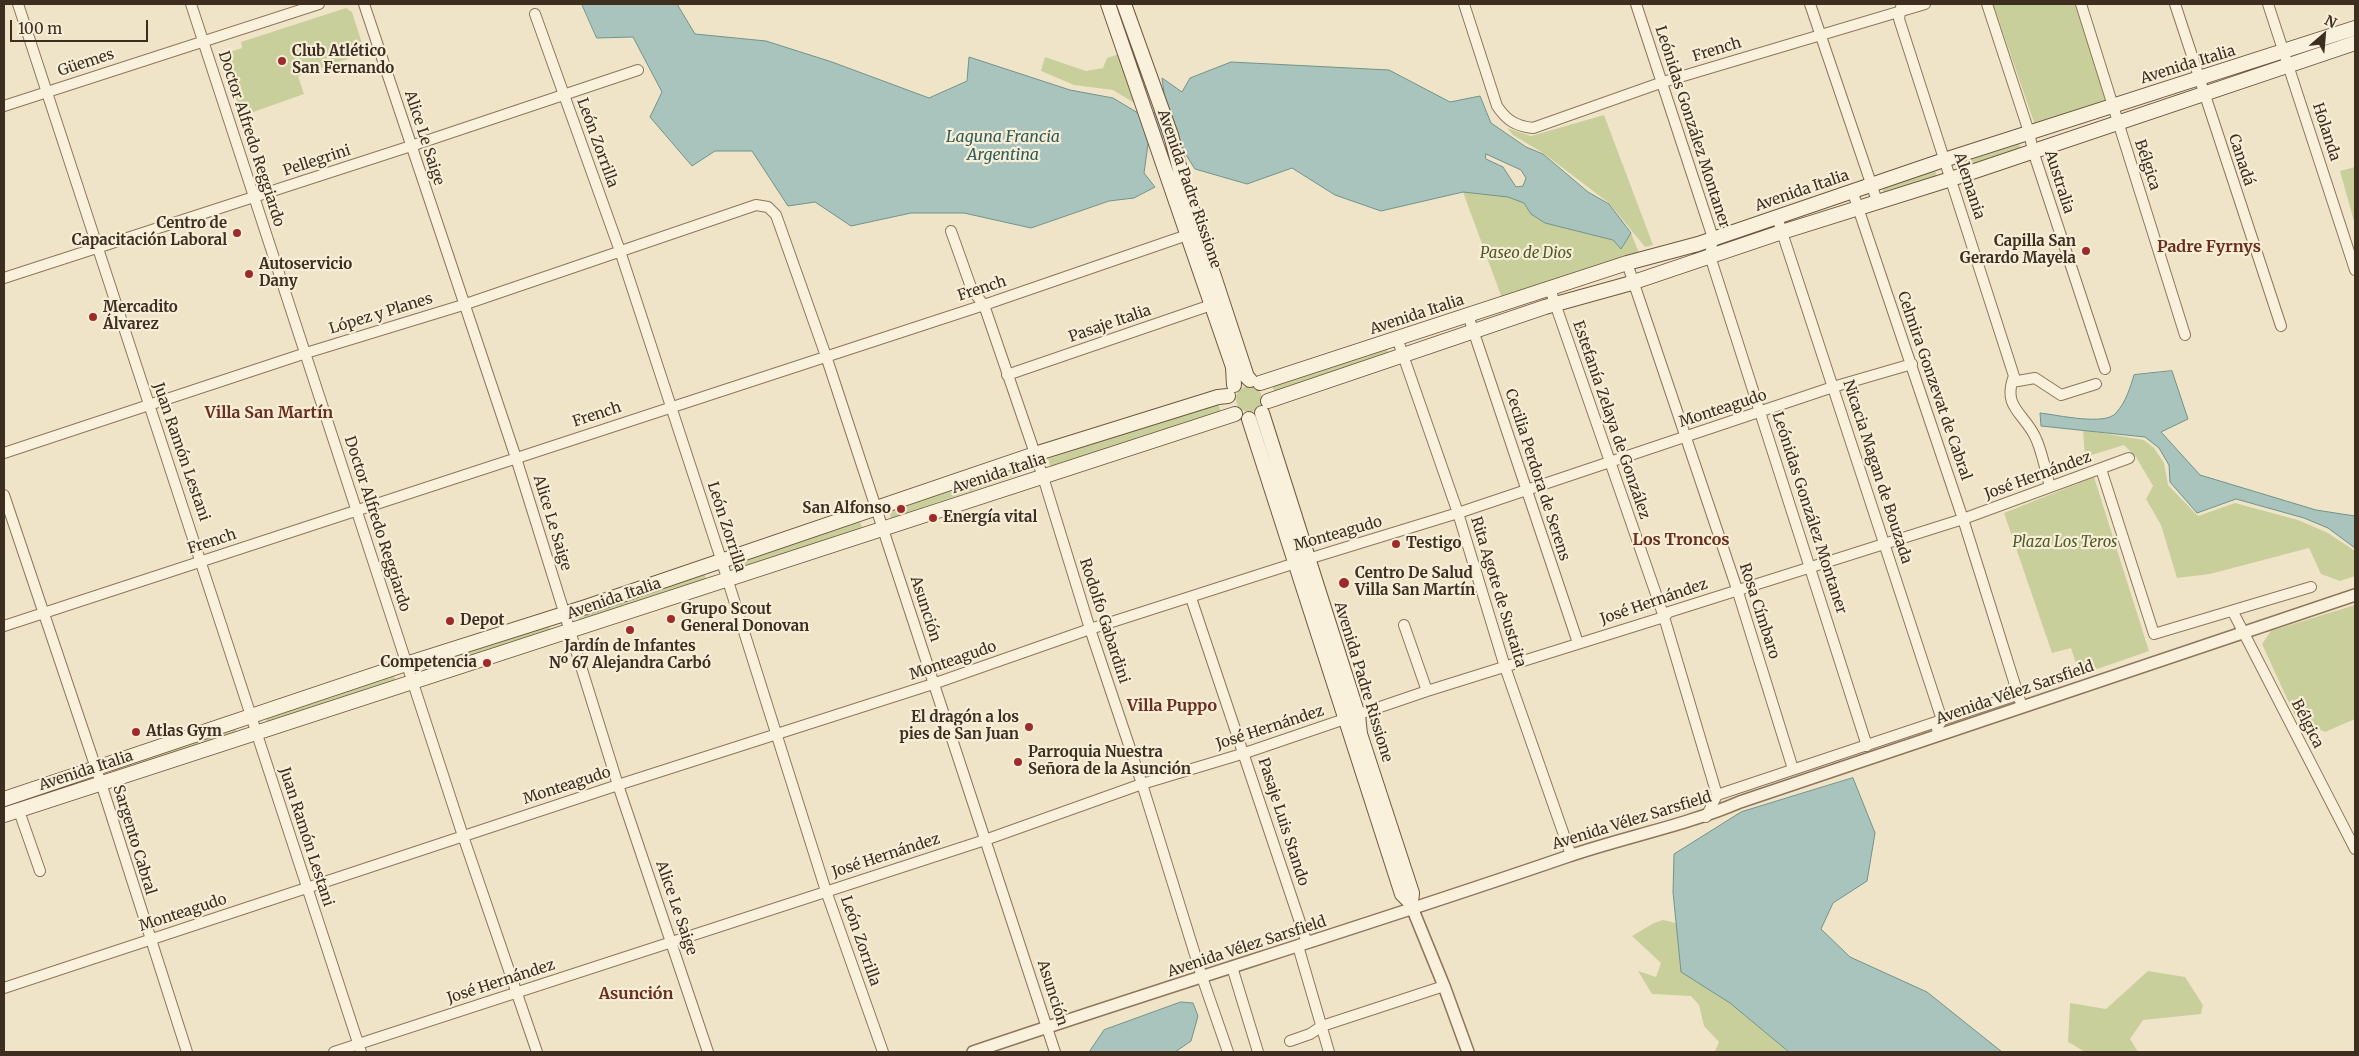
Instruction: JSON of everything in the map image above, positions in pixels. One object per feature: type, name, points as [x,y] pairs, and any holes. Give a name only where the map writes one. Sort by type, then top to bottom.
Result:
[{"type":"main road","name":"Avenida Padre Rissione","points":[[1108,4],[1155,141],[1193,234],[1217,303],[1247,377],[1255,382]]},
{"type":"main road","name":"Avenida Padre Rissione","points":[[1124,4],[1170,135],[1193,234]]},
{"type":"main road","name":"Avenida Italia","points":[[1255,382],[1777,218],[1852,190],[2355,28]]},
{"type":"main road","name":"Avenida Italia","points":[[1260,411],[1403,354],[1555,304],[1632,282],[1877,201],[1951,179],[2355,43]]},
{"type":"main road","name":"Avenida Padre Rissione","points":[[1217,303],[1233,367],[1231,390]]},
{"type":"main road","points":[[1243,380],[1255,382],[1265,390],[1260,411],[1234,414],[1229,406],[1231,390],[1243,380]]},
{"type":"main road","name":"Avenida Italia","points":[[4,799],[406,664],[564,614],[721,559],[1035,454],[1218,397],[1231,390]]},
{"type":"main road","name":"Avenida Padre Rissione","points":[[1260,411],[1358,715],[1360,734],[1412,893],[1412,906]]},
{"type":"main road","name":"Avenida Padre Rissione","points":[[1260,411],[1294,563],[1402,894],[1412,906]]},
{"type":"main road","name":"Avenida Italia","points":[[4,815],[1234,414]]},
{"type":"street","name":"Juan Ramón Lestani","points":[[18,4],[45,92],[202,561],[359,1048]]},
{"type":"street","name":"Doctor Alfredo Reggiardo","points":[[191,4],[406,664],[538,1052]]},
{"type":"street","name":"Güemes","points":[[4,106],[319,4]]},
{"type":"street","name":"Alice Le Saige","points":[[364,4],[516,458],[618,785],[708,1052]]},
{"type":"street","name":"French","points":[[1464,4],[1496,106],[1505,119],[1520,126],[1534,128],[1663,82],[1821,35],[1901,8],[1925,4]]},
{"type":"street","name":"Leónidas González Montaner","points":[[1636,4],[1713,238],[1710,256],[1868,746]]},
{"type":"street","points":[[1810,4],[1877,201]]},
{"type":"street","name":"Australia","points":[[1987,4],[2105,369]]},
{"type":"street","name":"Bélgica","points":[[2081,4],[2185,335]]},
{"type":"street","name":"Canadá","points":[[2175,4],[2198,79],[2281,326]]},
{"type":"street","name":"Holanda","points":[[2268,4],[2355,270]]},
{"type":"street","name":"Alemania","points":[[1901,8],[1899,19],[2014,376],[2009,389],[2011,400],[2037,440],[2050,487]]},
{"type":"street","name":"León Zorrilla","points":[[535,14],[620,251],[721,559],[826,891],[882,1052]]},
{"type":"street","name":"Pellegrini","points":[[4,278],[98,249],[638,70]]},
{"type":"street","name":"Celmira Gonzevat de Cabral","points":[[1852,190],[1963,519],[2022,707]]},
{"type":"street","name":"López y Planes","points":[[4,453],[306,353],[463,304],[756,205],[768,207]]},
{"type":"street","name":"Asunción","points":[[768,207],[776,215],[826,356],[1055,1052]]},
{"type":"street","name":"Nicacia Magan de Bouzada","points":[[1777,218],[1942,720]]},
{"type":"street","name":"Rodolfo Gabardini","points":[[951,231],[972,290],[984,305],[1043,477],[1090,629],[1228,1052]]},
{"type":"street","name":"French","points":[[4,626],[984,305],[1193,234]]},
{"type":"street","name":"Rosa Címbaro","points":[[1627,264],[1737,589],[1793,769]]},
{"type":"street","name":"Estefanía Zelaya de González","points":[[1550,289],[1664,617],[1717,795]]},
{"type":"street","name":"Pasaje Italia","points":[[1007,375],[1217,303]]},
{"type":"street","name":"Cecilia Perdora de Serens","points":[[1468,316],[1578,643]]},
{"type":"street","name":"Rita Agote de Sustaita","points":[[1397,338],[1458,513],[1506,667],[1571,855]]},
{"type":"street","name":"Monteagudo","points":[[4,988],[777,733],[934,684],[1090,629],[1191,598],[1308,558],[1458,513],[1833,387],[1912,364]]},
{"type":"street","points":[[2012,382],[2035,378],[2061,395],[2096,384]]},
{"type":"street","name":"José Hernández","points":[[334,1052],[359,1048],[518,992],[985,840],[1142,784],[1245,753],[1427,691],[1664,617],[1669,612],[1737,589],[1963,519],[2129,458]]},
{"type":"street","points":[[2101,469],[2154,634],[2233,612],[2311,587]]},
{"type":"street","name":"Sargento Cabral","points":[[4,495],[101,783],[187,1052]]},
{"type":"street","name":"Avenida Vélez Sarsfield","points":[[972,1052],[1571,855],[1706,817],[1740,802],[2242,631],[2355,595]]},
{"type":"street","name":"Pasaje Luis Stando","points":[[1191,598],[1245,753],[1303,944],[1329,1052]]},
{"type":"street","name":"Bélgica","points":[[2233,612],[2353,838],[2355,849]]},
{"type":"street","points":[[1404,625],[1427,691]]},
{"type":"street","name":"Avenida Vélez Sarsfield","points":[[1717,795],[2017,695]]},
{"type":"street","points":[[1938,735],[1937,728],[1942,720]]},
{"type":"street","points":[[1706,817],[1717,795]]},
{"type":"street","points":[[19,811],[40,871]]},
{"type":"street","name":"Avenida Padre Rissione","points":[[1412,906],[1468,1052]]},
{"type":"street","points":[[1232,967],[1258,1052]]},
{"type":"street","points":[[1290,1041],[1310,1034],[1322,1026],[1444,986]]},
{"type":"green space","points":[[1993,4],[2075,4],[2107,102],[2035,125]]},
{"type":"green space","name":"Club Atlético San Fernando","points":[[346,8],[352,12],[365,53],[298,76],[304,94],[242,116],[221,55],[242,48],[241,42]]},
{"type":"green space","points":[[1119,54],[1136,104],[1113,90],[1074,85],[1041,71],[1045,57],[1086,71],[1103,68],[1107,58]]},
{"type":"green space","points":[[1604,115],[1653,245],[1645,247],[1609,203],[1543,153],[1513,135],[1507,128],[1531,136]]},
{"type":"green space","points":[[2019,144],[2021,149],[1958,169],[1958,164]]},
{"type":"green space","points":[[2355,167],[2355,225],[2340,171]]},
{"type":"green space","points":[[1935,171],[1937,176],[1883,193],[1883,188]]},
{"type":"green space","name":"Paseo de Dios","points":[[1463,192],[1508,197],[1524,203],[1531,214],[1545,223],[1613,240],[1621,249],[1631,233],[1640,255],[1503,301]]},
{"type":"green space","points":[[1387,349],[1389,354],[1276,395],[1272,386]]},
{"type":"green space","points":[[1249,386],[1258,390],[1262,399],[1258,408],[1249,412],[1240,408],[1236,399],[1240,390]]},
{"type":"green space","points":[[1218,403],[1221,412],[1051,468],[1048,459]]},
{"type":"green space","points":[[2083,430],[2144,440],[2154,448],[2164,463],[2168,485],[2198,516],[2235,503],[2298,520],[2328,533],[2355,551],[2355,576],[2340,581],[2321,574],[2309,548],[2210,574],[2177,578],[2161,525],[2146,499],[2153,486],[2136,457],[2124,445],[2085,457]]},
{"type":"green space","points":[[1015,467],[1018,475],[891,518],[888,510]]},
{"type":"green space","name":"Plaza Los Teros","points":[[2094,477],[2149,651],[2080,675],[2071,648],[2052,653],[2004,513]]},
{"type":"green space","points":[[860,522],[863,529],[737,570],[734,563]]},
{"type":"green space","points":[[704,572],[706,579],[579,620],[577,613]]},
{"type":"green space","points":[[2355,605],[2355,719],[2325,732],[2296,718],[2262,644],[2271,631]]},
{"type":"green space","points":[[548,624],[551,632],[426,673],[423,666]]},
{"type":"green space","points":[[394,675],[396,683],[268,725],[265,717]]},
{"type":"green space","points":[[235,727],[237,734],[114,776],[112,770]]},
{"type":"green space","points":[[1663,920],[1676,923],[1681,972],[1730,1003],[1789,1052],[1712,1052],[1715,1051],[1719,1042],[1704,1026],[1699,1005],[1691,996],[1652,994],[1638,971],[1656,977],[1661,963],[1632,936]]},
{"type":"green space","points":[[2148,971],[2185,977],[2203,1005],[2201,1014],[2143,1020],[2130,1039],[2138,1052],[2085,1052],[2068,1042],[2070,1003],[2106,1009]]},
{"type":"water","name":"Laguna Francia Argentina","points":[[582,4],[677,4],[695,34],[766,41],[832,62],[929,98],[967,81],[969,57],[1070,90],[1113,98],[1143,116],[1166,109],[1162,78],[1182,92],[1190,78],[1231,62],[1389,70],[1450,102],[1480,96],[1491,123],[1526,147],[1543,154],[1588,192],[1609,204],[1631,233],[1621,249],[1613,240],[1545,223],[1531,214],[1524,203],[1508,197],[1463,192],[1381,211],[1335,195],[1292,168],[1247,184],[1195,169],[1174,136],[1171,135],[1148,144],[1144,173],[1155,187],[1134,198],[1109,201],[1031,228],[964,213],[911,213],[851,226],[815,202],[788,206],[752,151],[715,151],[692,166],[650,117],[662,92],[633,37],[597,38]],"holes":[[[1486,154],[1521,170],[1526,178],[1523,186],[1516,187],[1503,167],[1486,159]]]},
{"type":"water","points":[[2172,371],[2188,419],[2161,432],[2200,475],[2316,510],[2355,516],[2355,548],[2328,528],[2304,518],[2236,499],[2197,513],[2170,482],[2169,465],[2159,448],[2145,437],[2041,426],[2040,413],[2092,419],[2110,417],[2116,413],[2122,404],[2134,375]]},
{"type":"water","points":[[1853,778],[1875,833],[1867,881],[1833,903],[1821,929],[1850,957],[1927,992],[2002,1052],[1789,1052],[1730,1003],[1681,972],[1673,892],[1674,854],[1741,812]]},
{"type":"water","points":[[1181,1002],[1193,1003],[1198,1016],[1191,1041],[1175,1052],[1089,1052],[1104,1030]]},
{"type":"place","name":"Club Atlético San Fernando","points":[[282,61]]},
{"type":"place","name":"Centro de Capacitación Laboral","points":[[237,233]]},
{"type":"place","name":"Capilla San Gerardo Mayela","points":[[2086,251]]},
{"type":"place","name":"Autoservicio Dany","points":[[249,274]]},
{"type":"place","name":"Mercadito Álvarez","points":[[93,317]]},
{"type":"place","name":"San Alfonso","points":[[901,509]]},
{"type":"place","name":"Energía vital","points":[[933,518]]},
{"type":"place","name":"Testigo","points":[[1396,544]]},
{"type":"place","name":"Centro De Salud Villa San Martín","points":[[1344,583]]},
{"type":"place","name":"Grupo Scout General Donovan","points":[[671,619]]},
{"type":"place","name":"Depot","points":[[450,621]]},
{"type":"place","name":"Jardín de Infantes Nº 67 Alejandra Carbó","points":[[630,630]]},
{"type":"place","name":"Competencia","points":[[487,663]]},
{"type":"place","name":"El dragón a los pies de San Juan","points":[[1029,727]]},
{"type":"place","name":"Atlas Gym","points":[[136,732]]},
{"type":"place","name":"Parroquia Nuestra Señora de la Asunción","points":[[1018,762]]},
{"type":"district","name":"Padre Fyrnys","points":[[2209,247]]},
{"type":"district","name":"Villa San Martín","points":[[269,413]]},
{"type":"district","name":"Los Troncos","points":[[1681,540]]},
{"type":"district","name":"Villa Puppo","points":[[1172,706]]},
{"type":"district","name":"Asunción","points":[[636,994]]}]
